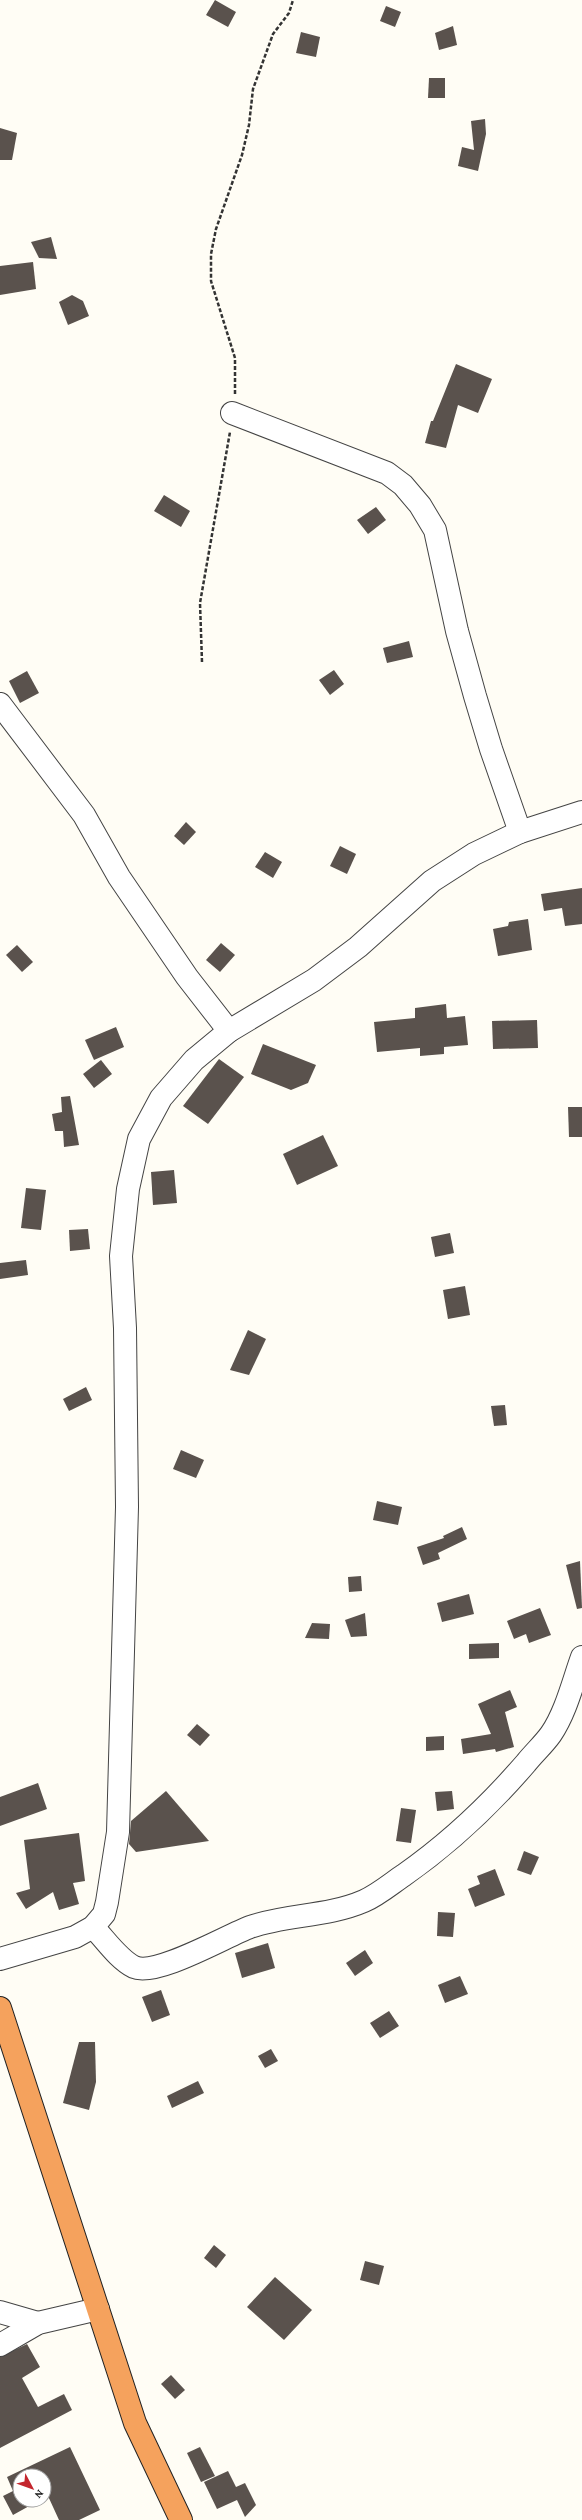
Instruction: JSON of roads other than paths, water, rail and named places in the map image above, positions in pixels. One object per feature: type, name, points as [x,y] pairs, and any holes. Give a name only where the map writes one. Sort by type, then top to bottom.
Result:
[{"type":"highway","points":[[0,2008],[135,2423],[181,2520]]},
{"type":"street","points":[[232,413],[386,473],[403,485],[420,505],[435,530],[457,631],[475,696],[490,749],[520,832]]},
{"type":"street","points":[[0,704],[84,815],[119,877],[187,977],[229,1031]]},
{"type":"street","points":[[0,1959],[75,1937],[93,1927],[104,1914],[107,1902],[118,1832],[127,1507],[125,1328],[120,1256],[128,1188],[139,1139],[161,1098],[194,1060],[229,1031],[314,980],[358,947],[432,881],[474,854],[520,832],[582,812]]},
{"type":"street","points":[[93,1927],[126,1961],[135,1967],[147,1969],[203,1949],[250,1927],[267,1922],[331,1912],[365,1900],[424,1861],[472,1822],[515,1776],[552,1733],[569,1695],[582,1657]]},
{"type":"street","points":[[0,2345],[38,2323],[98,2309]]},
{"type":"street","points":[[0,2312],[38,2323]]}]
